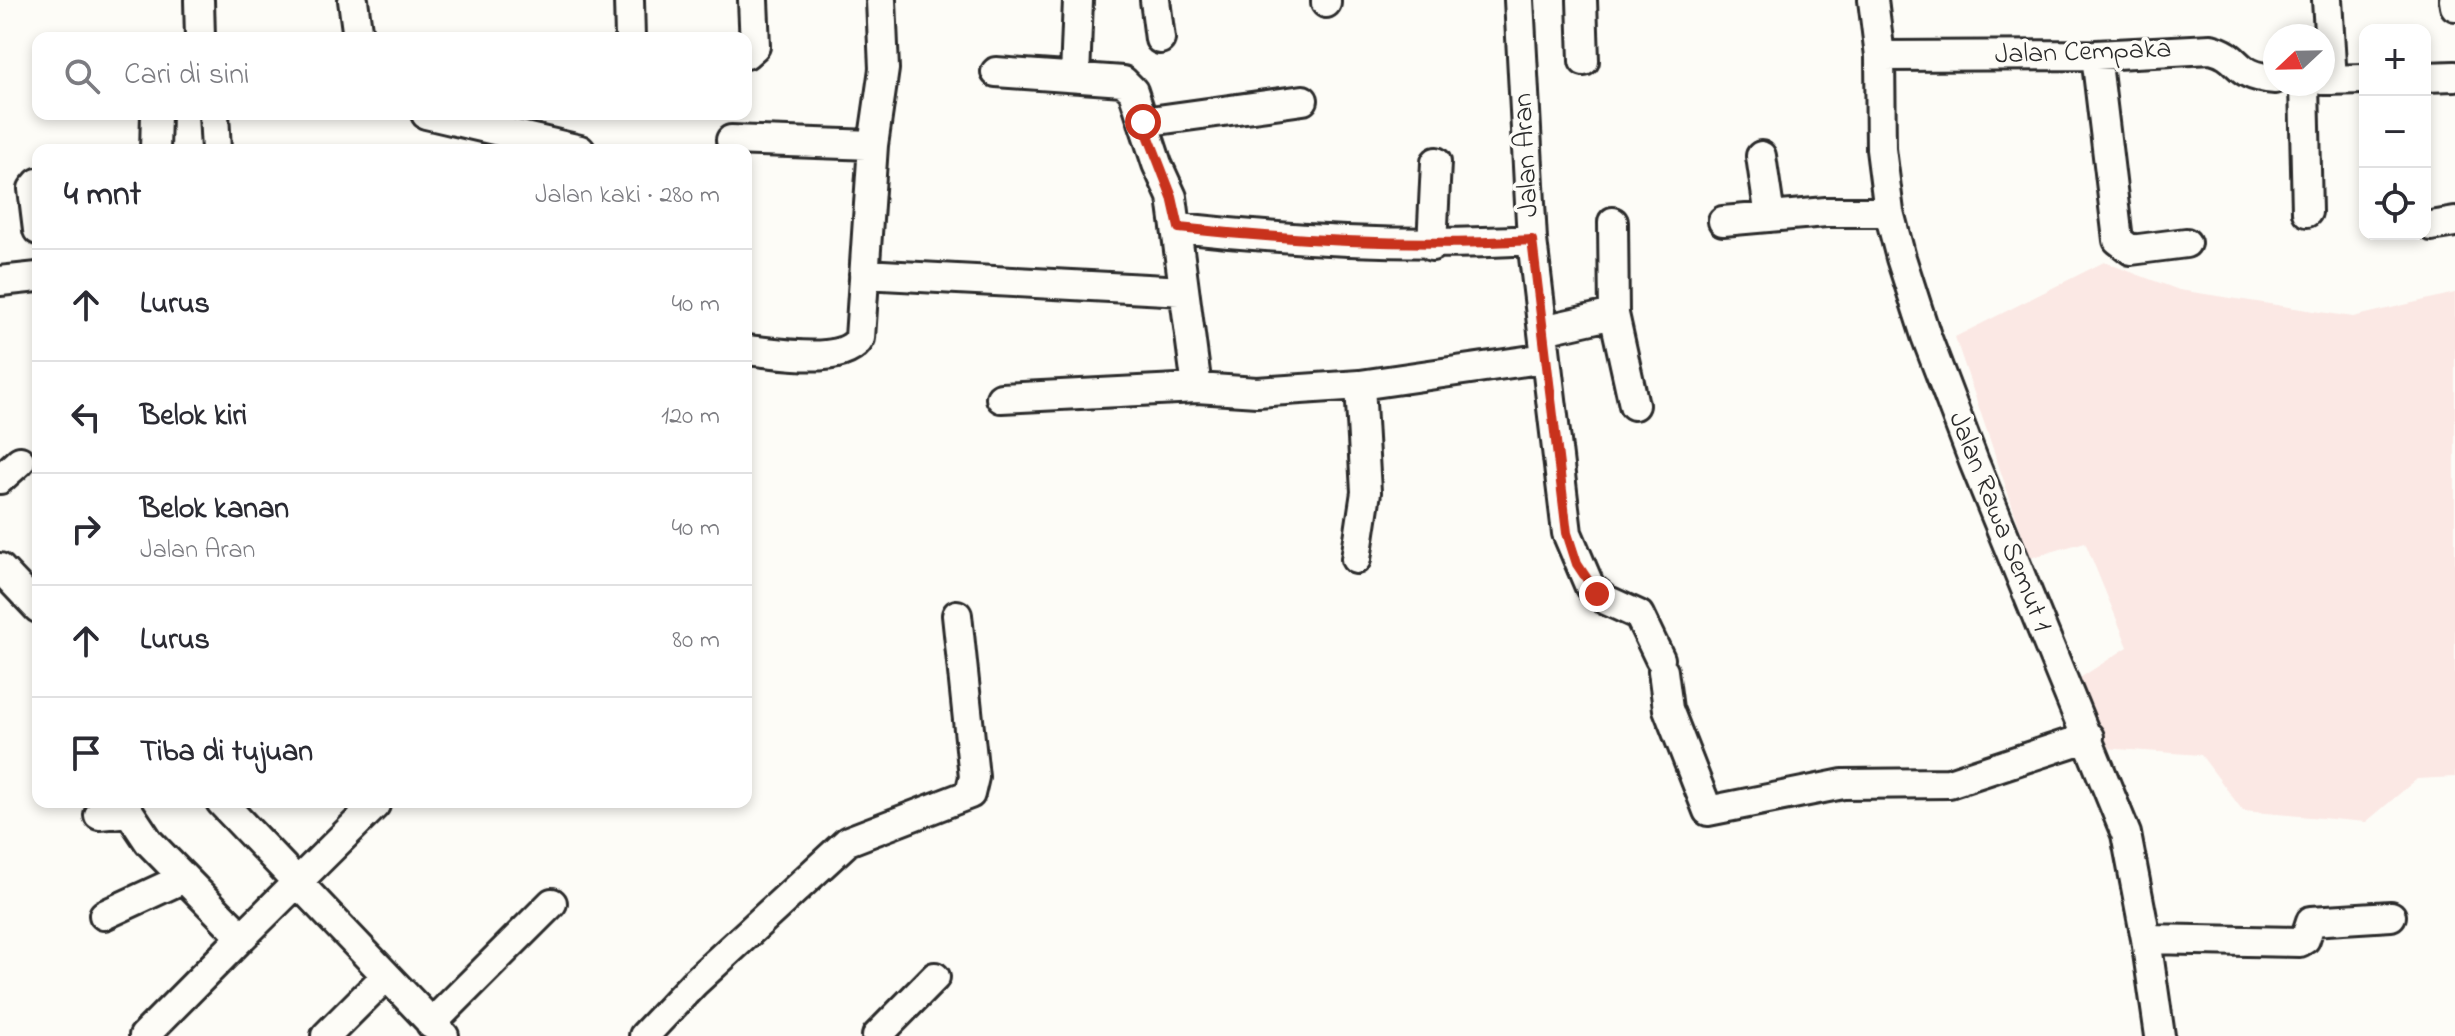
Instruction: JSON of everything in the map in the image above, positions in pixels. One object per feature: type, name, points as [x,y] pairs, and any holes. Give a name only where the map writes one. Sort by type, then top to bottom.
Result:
[{"type":"street","points":[[199,0],[200,32]]},
{"type":"street","points":[[353,0],[357,32]]},
{"type":"street","points":[[629,0],[630,32]]},
{"type":"street","points":[[752,49],[755,46],[753,0]]},
{"type":"street","points":[[752,350],[833,355],[849,351],[860,338],[873,145],[884,69],[881,0]]},
{"type":"street","points":[[1075,77],[1078,0]]},
{"type":"street","points":[[1155,0],[1160,39]]},
{"type":"street","name":"Jalan Aran","points":[[1519,0],[1532,240],[1564,518],[1574,555],[1597,594],[1639,615],[1662,665],[1668,709],[1708,811],[1843,784],[1949,783],[2089,737]]},
{"type":"street","points":[[1582,0],[1584,61]]},
{"type":"street","name":"Jalan Rawa Semut 1","points":[[1873,0],[1880,56],[1881,149],[1889,212],[1911,293],[2031,604],[2089,737],[2126,834],[2160,1036]]},
{"type":"street","points":[[2325,24],[2327,0]]},
{"type":"street","points":[[2454,0],[2455,6]]},
{"type":"street","name":"Jalan Cempaka","points":[[1880,56],[2096,55],[2211,49],[2227,54],[2250,76],[2263,78]]},
{"type":"street","points":[[2096,55],[2118,240],[2131,250],[2186,243]]},
{"type":"street","points":[[996,72],[1123,81],[1133,91],[1172,197],[1179,228],[1197,388]]},
{"type":"street","points":[[2431,77],[2455,76]]},
{"type":"street","points":[[2335,80],[2359,79]]},
{"type":"street","points":[[2307,212],[2319,96]]},
{"type":"street","points":[[1143,122],[1303,100]]},
{"type":"street","points":[[155,144],[156,120]]},
{"type":"street","points":[[214,120],[216,144]]},
{"type":"street","points":[[452,120],[554,144]]},
{"type":"street","points":[[731,140],[873,145]]},
{"type":"street","points":[[1761,156],[1770,217]]},
{"type":"street","points":[[1432,246],[1436,162]]},
{"type":"street","points":[[1723,221],[1889,212]]},
{"type":"street","points":[[1613,222],[1614,314],[1634,405]]},
{"type":"street","points":[[1179,228],[1275,239],[1432,246],[1532,240]]},
{"type":"street","points":[[864,274],[1184,291]]},
{"type":"street","points":[[0,281],[32,278]]},
{"type":"street","points":[[1001,398],[1197,388],[1257,392],[1360,385],[1545,344],[1614,314]]},
{"type":"street","points":[[1356,559],[1366,492],[1360,385]]},
{"type":"street","points":[[0,568],[32,602]]},
{"type":"street","points":[[644,1036],[694,983],[836,849],[863,833],[970,794],[974,777],[957,615]]},
{"type":"street","points":[[227,808],[438,1030],[552,903]]},
{"type":"street","points":[[144,1036],[372,808]]},
{"type":"street","points":[[99,815],[129,812],[149,842],[242,937]]},
{"type":"street","points":[[104,915],[184,878]]},
{"type":"street","points":[[2146,939],[2300,942],[2305,939],[2311,921],[2391,916]]},
{"type":"street","points":[[326,1036],[385,977]]},
{"type":"street","points":[[877,1036],[935,977]]},
{"type":"shaded area","points":[[2104,262],[2179,290],[2353,317],[2455,293],[2455,777],[2417,779],[2366,822],[2243,811],[2201,755],[2103,748],[2069,685],[2128,647],[2085,542],[2030,558],[1955,337]]},
{"type":"route","points":[[1143,122],[1172,197],[1179,228],[1275,239],[1432,246],[1532,240],[1564,518],[1577,564],[1597,594]]}]
